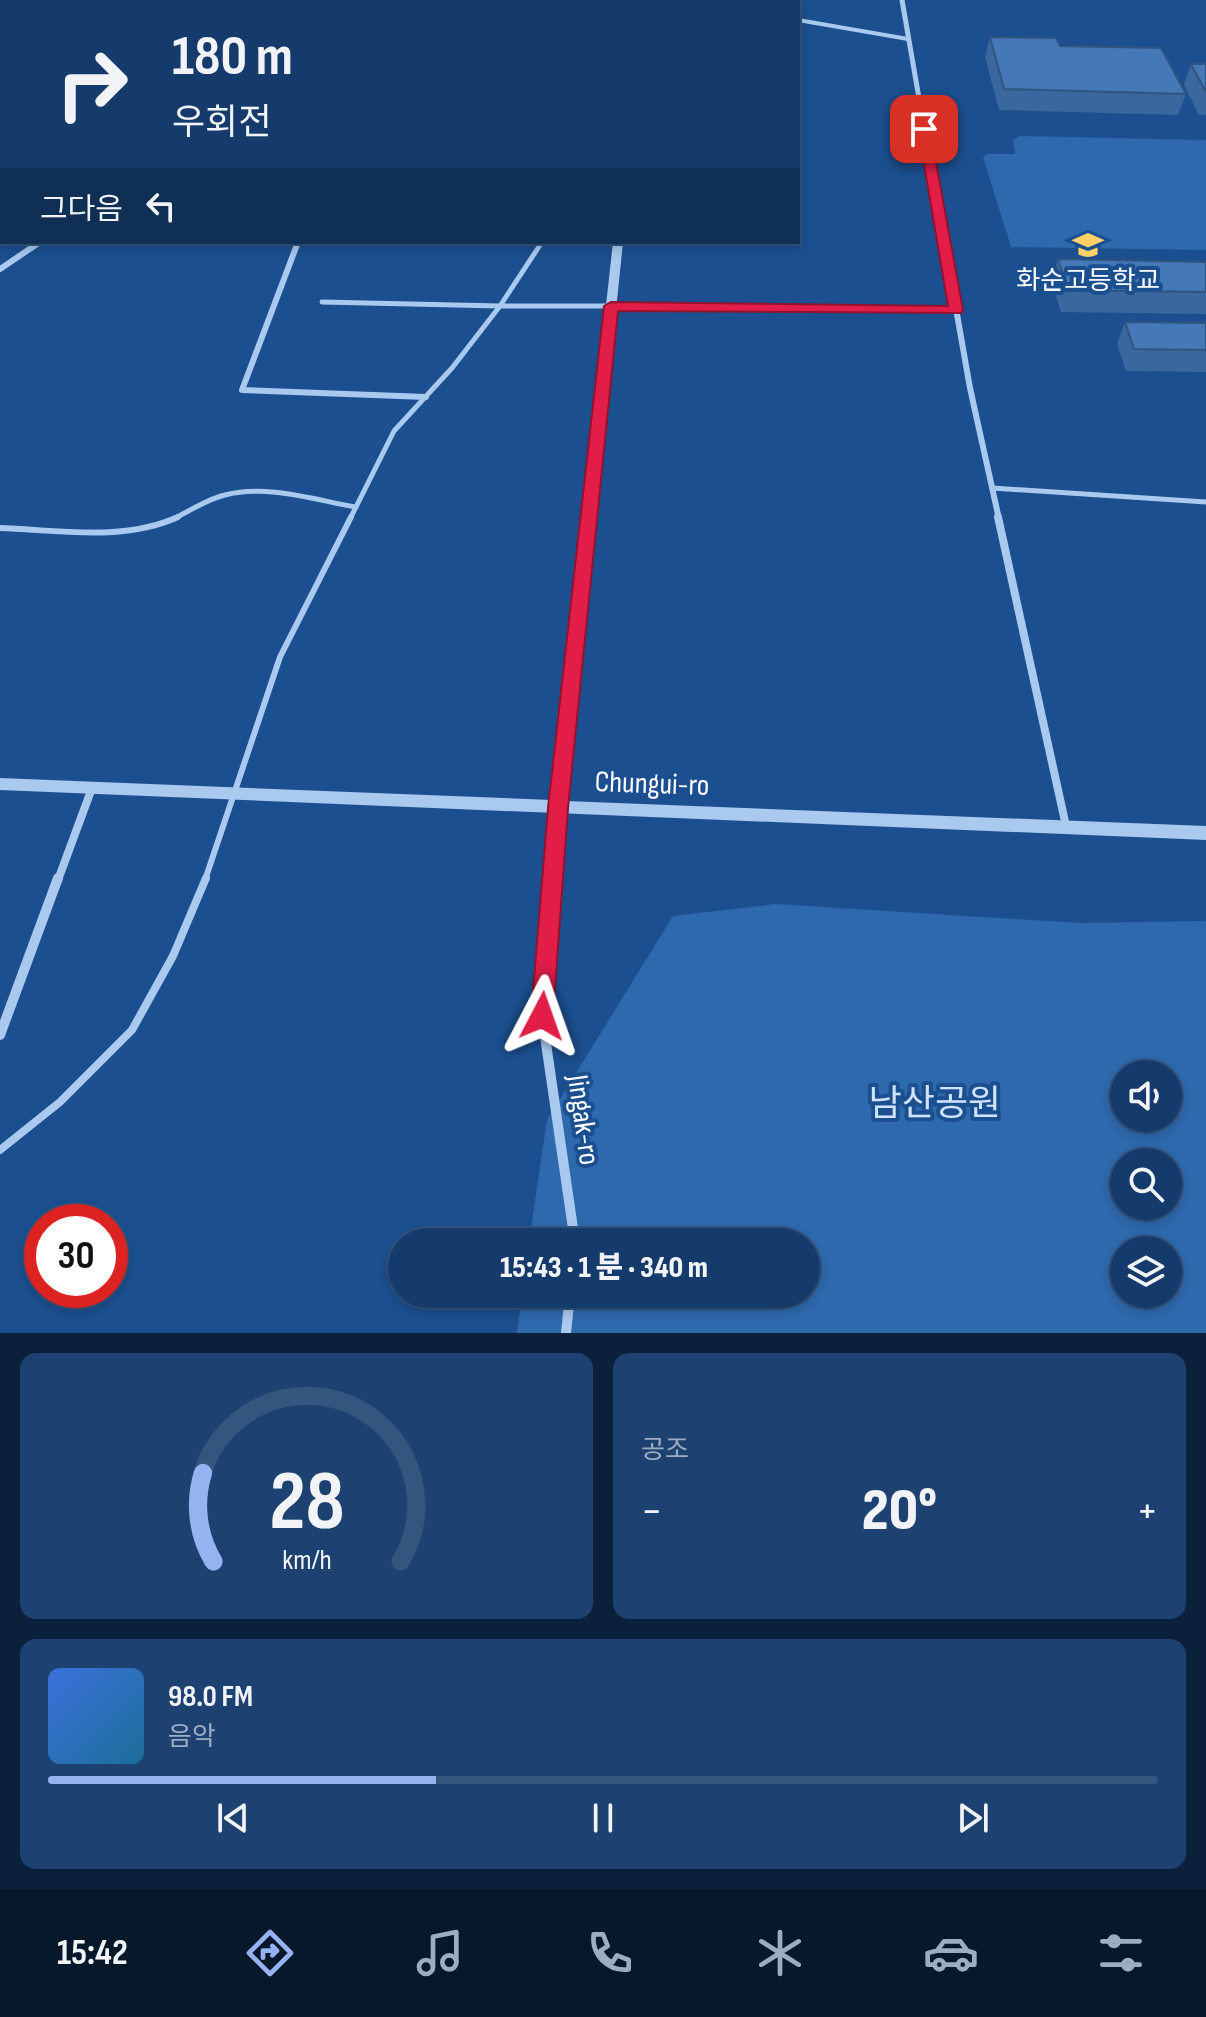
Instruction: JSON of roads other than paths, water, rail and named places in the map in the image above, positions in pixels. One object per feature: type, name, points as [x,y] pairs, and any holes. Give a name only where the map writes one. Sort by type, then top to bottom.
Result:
[{"type":"street","points":[[902,0],[956,310],[1066,826]]},
{"type":"street","points":[[0,269],[37,244]]},
{"type":"street","points":[[297,244],[242,390],[426,397]]},
{"type":"street","name":"Jingak-ro","points":[[573,1228],[542,1016],[558,808],[618,244]]},
{"type":"street","points":[[611,306],[956,310]]},
{"type":"street","name":"Chungui-ro","points":[[0,784],[1206,833]]},
{"type":"street","points":[[0,1035],[92,788]]},
{"type":"street","points":[[566,1333],[569,1308]]},
{"type":"lane","points":[[800,20],[908,39]]},
{"type":"lane","points":[[0,1150],[60,1102],[132,1030],[173,956],[217,852],[280,657],[394,431],[452,368],[500,306],[541,244]]},
{"type":"lane","points":[[322,302],[611,306]]},
{"type":"lane","points":[[992,488],[1206,502]]},
{"type":"lane","points":[[0,528],[102,530],[145,527],[160,524],[228,493],[289,497],[356,507]]},
{"type":"place","name":"화순고등학교","points":[[1088,245]]},
{"type":"park label","name":"남산공원","points":[[935,1104]]}]
